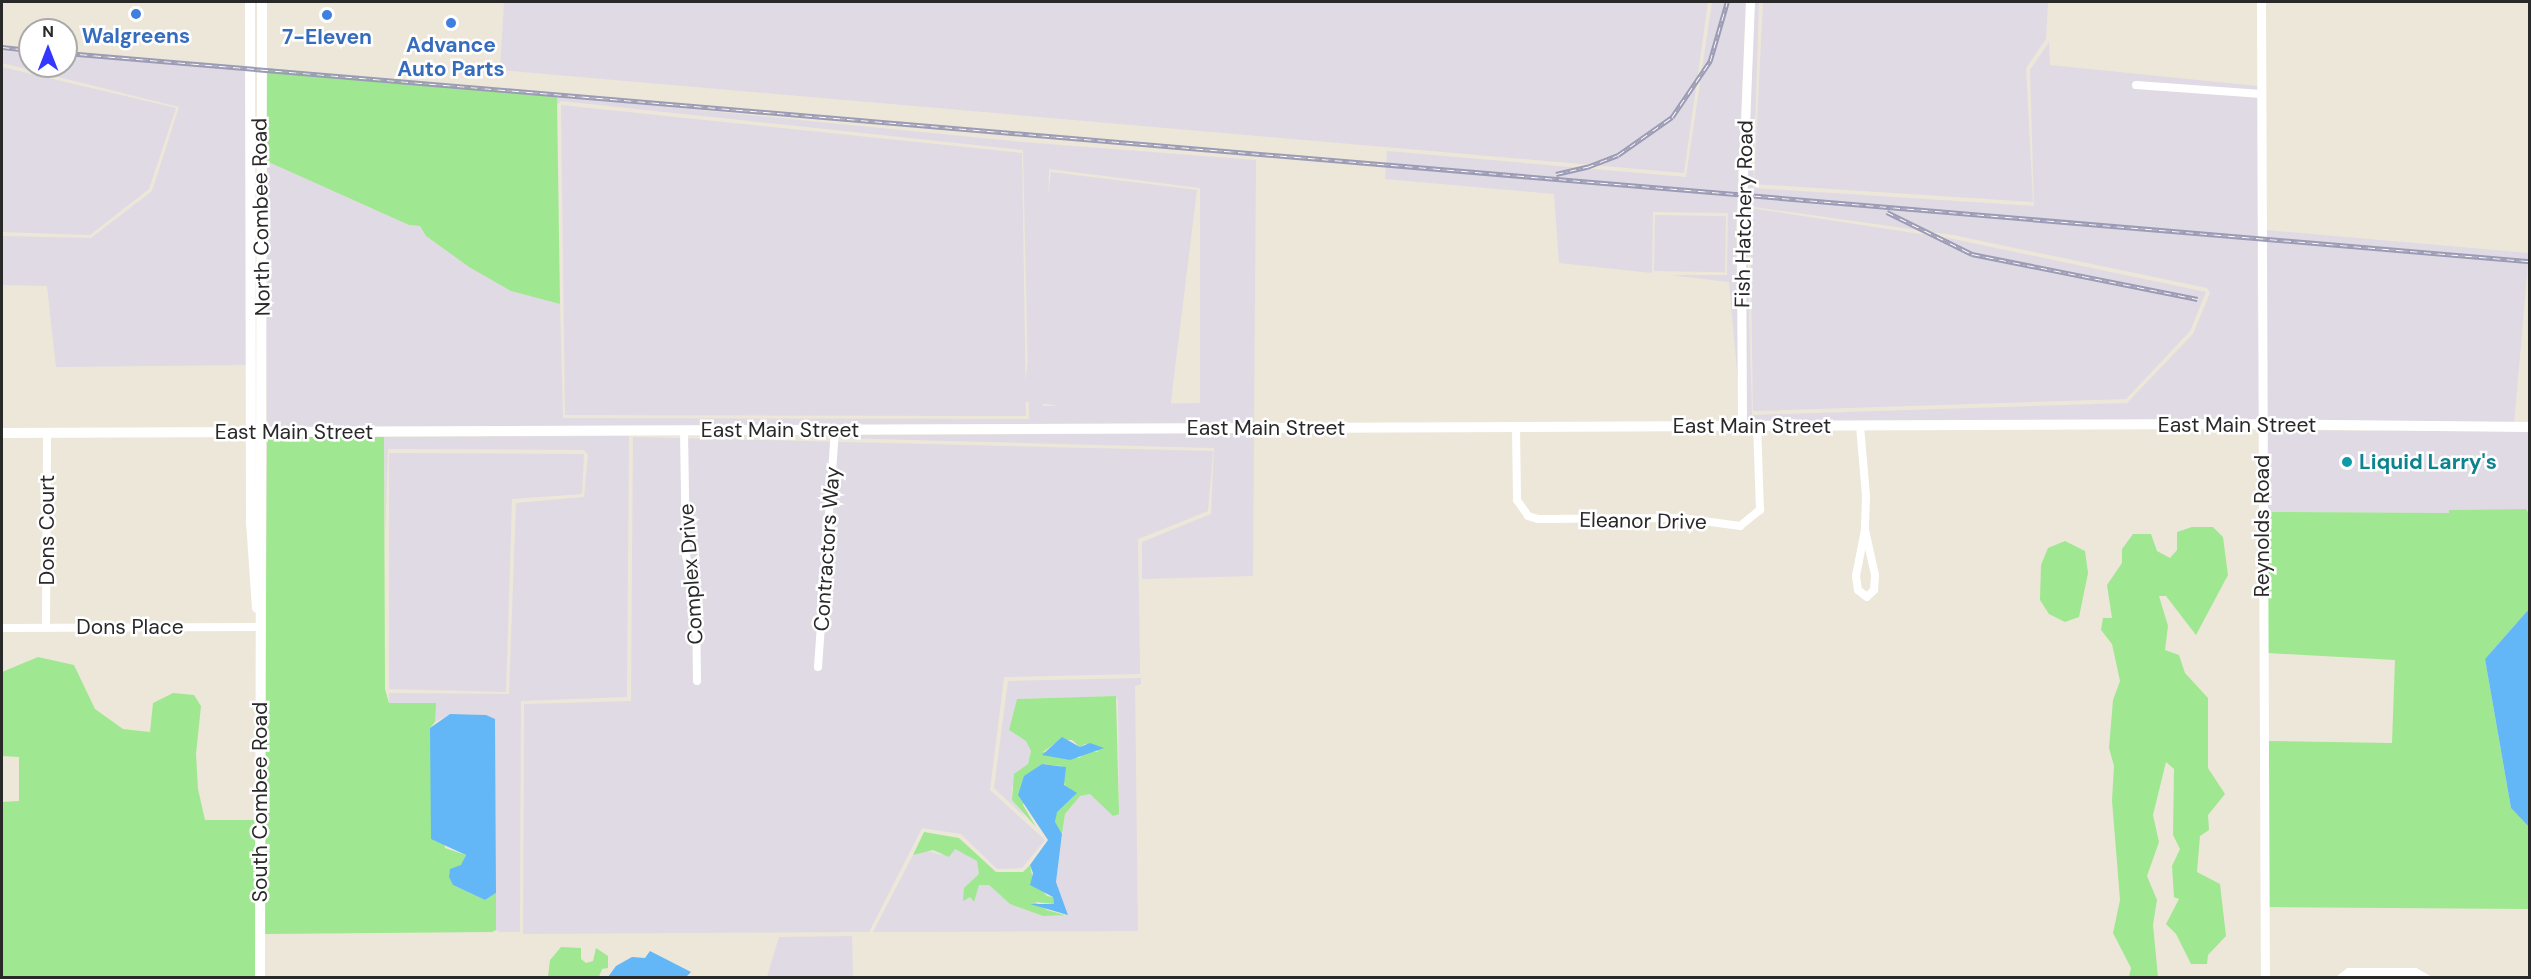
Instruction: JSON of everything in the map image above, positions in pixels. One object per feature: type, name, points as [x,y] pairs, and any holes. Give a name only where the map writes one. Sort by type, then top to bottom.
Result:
[{"type":"main road","name":"North Combee Road","points":[[250,2],[258,432]]},
{"type":"main road","name":"North Combee Road","points":[[258,432],[262,2]]},
{"type":"main road","name":"East Main Street","points":[[2,433],[1742,426],[2529,427]]},
{"type":"main road","name":"South Combee Road","points":[[258,432],[264,590],[259,627],[260,978]]},
{"type":"street","name":"Fish Hatchery Road","points":[[1742,426],[1741,225],[1750,2]]},
{"type":"street","name":"Reynolds Road","points":[[2261,2],[2265,978]]},
{"type":"street","points":[[2136,85],[2262,94]]},
{"type":"street","name":"Eleanor Drive","points":[[1516,427],[1517,500],[1528,516],[1538,519],[1681,518],[1740,526],[1761,510],[1757,426]]},
{"type":"street","points":[[1860,426],[1865,530],[1875,575],[1874,590],[1867,597],[1858,590],[1856,576],[1865,530]]},
{"type":"street","name":"Contractors Way","points":[[818,667],[835,430]]},
{"type":"street","name":"Complex Drive","points":[[684,431],[686,555],[696,609],[697,681]]},
{"type":"street","name":"Dons Court","points":[[46,628],[47,433]]},
{"type":"street","name":"Dons Place","points":[[2,628],[259,627]]},
{"type":"street","points":[[2341,978],[2349,972],[2415,972],[2426,978]]},
{"type":"shaded area","points":[[504,2],[1708,2],[1684,173],[500,70]]},
{"type":"shaded area","points":[[1712,2],[1746,2],[1736,225],[1738,382],[1729,282],[1670,275],[1727,275],[1728,213],[1653,212],[1652,273],[1559,263],[1554,194],[1385,179],[1387,151],[1686,177]]},
{"type":"shaded area","points":[[1754,2],[1759,2],[1753,188],[2034,206],[2030,70],[2049,42],[2050,65],[2257,86],[2258,420],[1746,421],[1746,213],[1752,415],[2127,403],[2193,334],[2210,293],[2207,288],[1953,235],[1747,206]]},
{"type":"shaded area","points":[[1763,2],[2048,2],[2046,39],[2026,68],[2033,202],[1754,184]]},
{"type":"shaded area","points":[[2,51],[18,52],[18,67],[2,63]]},
{"type":"shaded area","points":[[78,56],[245,66],[247,365],[56,367],[47,286],[2,285],[2,236],[91,238],[152,191],[179,107],[62,78],[78,78]]},
{"type":"shaded area","points":[[2,67],[18,71],[18,78],[49,78],[176,108],[149,189],[90,235],[2,232]]},
{"type":"shaded area","points":[[557,96],[1022,142],[1256,160],[1254,423],[267,427],[264,160],[409,225],[420,226],[426,236],[469,267],[511,291],[560,304],[563,418],[1029,419],[1023,150],[561,101],[557,105]],"holes":[[[1049,169],[1200,188],[1200,403],[1043,406]]]},
{"type":"shaded area","points":[[561,105],[1022,153],[1026,416],[565,415]]},
{"type":"shaded area","points":[[1051,172],[1197,190],[1169,419],[1023,401]]},
{"type":"shaded area","points":[[1750,208],[1953,239],[2206,292],[2190,331],[2126,399],[1753,411]]},
{"type":"shaded area","points":[[1655,215],[1726,216],[1725,272],[1654,271]]},
{"type":"shaded area","points":[[2266,230],[2529,253],[2512,442],[2249,419]]},
{"type":"shaded area","points":[[2266,430],[2529,432],[2529,514],[2526,509],[2449,510],[2449,513],[2266,512]]},
{"type":"shaded area","points":[[1254,433],[1253,576],[1142,579],[1142,542],[1211,514],[1214,448],[839,438],[839,435]]},
{"type":"shaded area","points":[[629,436],[627,697],[521,701],[520,932],[500,932],[496,930],[495,719],[486,715],[450,714],[435,722],[435,703],[389,703],[389,693],[509,694],[516,503],[584,497],[588,455],[584,450],[388,449],[385,538],[384,437]]},
{"type":"shaded area","points":[[633,437],[1213,451],[1208,511],[1138,539],[1140,674],[1004,677],[990,790],[1045,840],[1022,868],[997,869],[961,834],[922,828],[869,932],[523,934],[524,704],[631,701]]},
{"type":"shaded area","points":[[389,453],[584,454],[582,494],[512,499],[506,692],[389,689]]},
{"type":"shaded area","points":[[1141,678],[1141,684],[1135,686],[1138,931],[873,932],[913,855],[924,850],[941,855],[955,849],[977,861],[979,874],[970,897],[973,901],[979,885],[989,885],[1010,904],[1043,916],[1068,914],[1056,882],[1065,814],[1080,796],[1090,794],[1113,815],[1119,803],[1118,701],[1116,696],[1017,699],[1009,730],[1026,741],[1031,751],[1028,764],[1012,787],[1012,799],[1026,818],[994,788],[1008,681]]},
{"type":"shaded area","points":[[852,936],[853,977],[767,977],[779,937]]},
{"type":"green space","points":[[265,68],[557,96],[560,304],[511,291],[469,267],[426,236],[420,226],[409,225],[264,160]]},
{"type":"green space","points":[[267,437],[384,437],[385,689],[389,703],[436,703],[435,722],[430,728],[445,848],[466,855],[453,885],[485,900],[496,893],[496,930],[492,932],[264,934]]},
{"type":"green space","points":[[2526,509],[2529,514],[2529,609],[2485,659],[2511,808],[2529,827],[2529,909],[2268,907],[2267,741],[2392,743],[2395,660],[2267,653],[2266,512],[2449,513],[2449,510]]},
{"type":"green space","points":[[2192,527],[2213,527],[2223,537],[2228,575],[2196,635],[2166,596],[2159,596],[2168,626],[2165,650],[2179,655],[2185,673],[2208,698],[2208,768],[2225,794],[2208,815],[2209,830],[2200,836],[2197,872],[2220,884],[2226,936],[2208,955],[2207,964],[2191,964],[2176,934],[2166,924],[2179,899],[2174,897],[2172,866],[2180,849],[2173,835],[2174,769],[2166,762],[2153,815],[2159,842],[2147,876],[2157,900],[2153,925],[2158,977],[2129,977],[2131,968],[2113,933],[2120,900],[2112,800],[2114,766],[2109,748],[2113,700],[2120,681],[2112,644],[2101,630],[2103,618],[2112,618],[2107,585],[2122,563],[2122,549],[2133,534],[2151,534],[2157,551],[2170,558],[2177,550],[2177,532]]},
{"type":"green space","points":[[2065,541],[2085,551],[2088,573],[2079,617],[2065,622],[2049,614],[2040,600],[2041,565],[2048,548]]},
{"type":"green space","points":[[38,657],[74,665],[95,709],[123,729],[150,732],[153,703],[173,693],[194,695],[201,706],[196,754],[198,789],[205,820],[255,820],[256,977],[2,977],[2,802],[19,801],[19,757],[2,756],[2,672]]},
{"type":"green space","points":[[1116,696],[1119,814],[1113,816],[1090,794],[1080,796],[1065,814],[1062,834],[1055,823],[1056,812],[1076,793],[1065,788],[1062,766],[1042,764],[1035,769],[1023,805],[1036,827],[1012,800],[1014,774],[1028,764],[1031,751],[1026,741],[1009,730],[1017,699]],"holes":[[[1060,740],[1072,740],[1080,747],[1085,744],[1099,752],[1089,751],[1079,758],[1043,752]]]},
{"type":"green space","points":[[924,832],[959,838],[996,872],[1023,872],[1030,865],[1033,880],[1047,896],[1053,897],[1054,904],[1035,902],[1047,910],[1065,915],[1043,916],[1010,904],[989,885],[979,885],[974,902],[970,897],[963,901],[964,888],[979,874],[977,861],[955,849],[949,857],[933,850],[913,855]]},
{"type":"green space","points":[[561,947],[581,948],[581,959],[586,963],[593,961],[596,948],[608,956],[608,968],[602,969],[599,977],[548,977],[550,960]]},
{"type":"water","points":[[2529,609],[2529,827],[2511,808],[2485,659]]},
{"type":"water","points":[[450,714],[486,715],[495,719],[496,893],[485,900],[453,885],[449,877],[450,869],[461,865],[466,855],[431,839],[430,728]]},
{"type":"water","points":[[1062,737],[1080,747],[1090,743],[1104,748],[1070,760],[1042,755]]},
{"type":"water","points":[[1042,764],[1066,767],[1064,785],[1077,793],[1057,812],[1055,822],[1062,834],[1056,882],[1068,915],[1030,904],[1054,904],[1053,897],[1030,885],[1033,873],[1030,865],[1048,840],[1018,795],[1024,776]]},
{"type":"water","points":[[650,951],[691,972],[686,977],[608,977],[616,966],[632,957],[645,958]]},
{"type":"railway","points":[[1556,174],[1587,167],[1618,155],[1672,117],[1710,61],[1727,2]]},
{"type":"railway","points":[[2,47],[18,49]]},
{"type":"railway","points":[[78,54],[2530,261]]},
{"type":"railway","points":[[1887,212],[1972,254],[2198,299]]},
{"type":"place","name":"Walgreens","points":[[136,14]]},
{"type":"place","name":"7-Eleven","points":[[327,15]]},
{"type":"place","name":"Advance Auto Parts","points":[[451,23]]},
{"type":"place","name":"Liquid Larry's","points":[[2347,462]]}]
